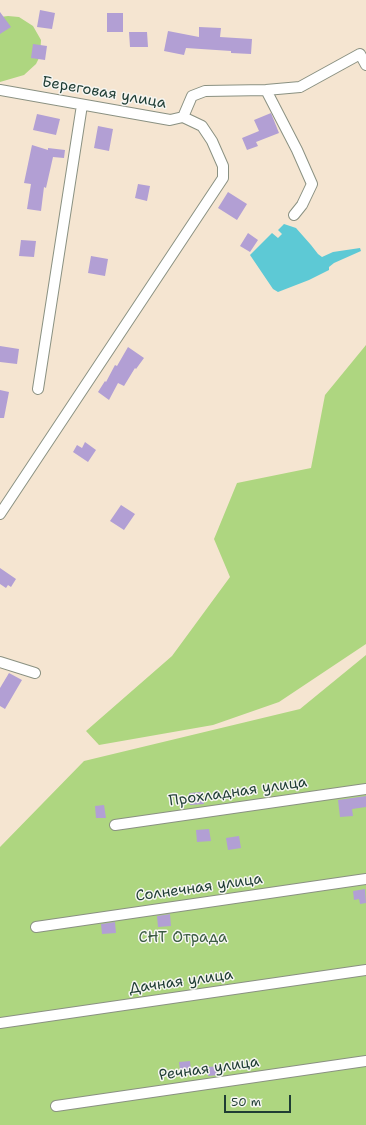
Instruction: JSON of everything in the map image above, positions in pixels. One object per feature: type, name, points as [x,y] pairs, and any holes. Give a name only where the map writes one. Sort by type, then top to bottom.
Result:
[{"type":"street","name":"Береговая улица","points":[[0,90],[170,120],[183,118],[192,96],[206,91],[266,90],[300,87],[363,52],[366,65]]},
{"type":"street","points":[[266,90],[297,150],[312,184],[302,205],[294,215]]},
{"type":"street","points":[[38,389],[82,105]]},
{"type":"street","points":[[0,514],[224,178],[223,166],[212,141],[202,126],[183,118]]},
{"type":"street","points":[[0,662],[35,673]]},
{"type":"street","name":"Прохладная улица","points":[[115,825],[366,789]]},
{"type":"street","name":"Солнечная улица","points":[[36,926],[366,879]]},
{"type":"street","name":"Дачная улица","points":[[0,1023],[366,970]]},
{"type":"street","name":"Речная улица","points":[[56,1106],[366,1061]]},
{"type":"green space","points":[[0,17],[19,17],[33,26],[41,40],[40,56],[36,64],[24,75],[0,82]]},
{"type":"green space","points":[[366,345],[366,644],[279,702],[213,725],[99,745],[86,731],[172,656],[230,577],[214,539],[237,483],[311,468],[325,395]]},
{"type":"green space","name":"СНТ Отрада","points":[[366,655],[366,1125],[0,1125],[0,847],[84,761],[300,709]]},
{"type":"water","points":[[284,224],[296,228],[322,257],[333,252],[360,248],[361,251],[334,263],[329,267],[329,270],[309,280],[278,292],[273,289],[250,255],[272,233],[278,238],[282,234],[278,230]]},
{"type":"building","points":[[40,10],[55,13],[52,29],[37,27]]},
{"type":"building","points":[[0,12],[11,27],[0,34]]},
{"type":"building","points":[[107,13],[123,13],[123,32],[107,32]]},
{"type":"building","points":[[199,27],[221,28],[220,37],[252,39],[251,54],[186,48],[184,55],[164,51],[168,31],[199,37]]},
{"type":"building","points":[[129,32],[147,32],[148,47],[130,47]]},
{"type":"building","points":[[33,44],[47,46],[45,60],[31,58]]},
{"type":"building","points":[[271,113],[279,133],[256,142],[258,146],[247,150],[242,138],[259,131],[254,120]]},
{"type":"building","points":[[37,114],[60,119],[56,135],[33,130]]},
{"type":"building","points":[[98,126],[113,129],[109,151],[94,148]]},
{"type":"building","points":[[32,145],[48,150],[48,148],[65,150],[64,158],[53,157],[46,188],[44,187],[41,211],[27,209],[31,184],[24,183]]},
{"type":"building","points":[[138,184],[150,186],[147,201],[135,198]]},
{"type":"building","points":[[228,192],[247,204],[237,220],[218,208]]},
{"type":"building","points":[[248,233],[258,240],[250,252],[240,246]]},
{"type":"building","points":[[21,240],[36,241],[34,257],[19,256]]},
{"type":"building","points":[[91,256],[108,259],[105,276],[88,273]]},
{"type":"building","points":[[0,346],[19,349],[17,364],[0,362]]},
{"type":"building","points":[[128,347],[144,358],[136,369],[135,368],[124,386],[118,383],[109,400],[98,392],[105,381],[106,382],[115,365],[117,366]]},
{"type":"building","points":[[0,390],[9,392],[4,418],[0,418]]},
{"type":"building","points":[[85,442],[96,450],[88,462],[73,452],[77,445],[82,448]]},
{"type":"building","points":[[121,505],[135,514],[124,530],[110,521]]},
{"type":"building","points":[[0,568],[16,579],[11,587],[8,585],[6,588],[0,584]]},
{"type":"building","points":[[9,673],[22,680],[5,709],[0,706],[0,688]]},
{"type":"building","points":[[202,792],[204,804],[190,805],[189,793]]},
{"type":"building","points":[[366,796],[366,807],[352,809],[353,816],[340,817],[338,800]]},
{"type":"building","points":[[104,805],[106,818],[96,818],[95,806]]},
{"type":"building","points":[[209,829],[211,841],[197,842],[196,830]]},
{"type":"building","points":[[239,836],[241,848],[228,850],[226,838]]},
{"type":"building","points":[[365,889],[366,903],[360,904],[359,899],[354,900],[353,891]]},
{"type":"building","points":[[170,914],[171,926],[158,927],[157,916]]},
{"type":"building","points":[[115,922],[116,933],[102,934],[101,924]]},
{"type":"building","points":[[190,1061],[191,1070],[180,1071],[179,1062]]},
{"type":"building","points":[[219,1066],[220,1075],[208,1076],[208,1067]]}]
